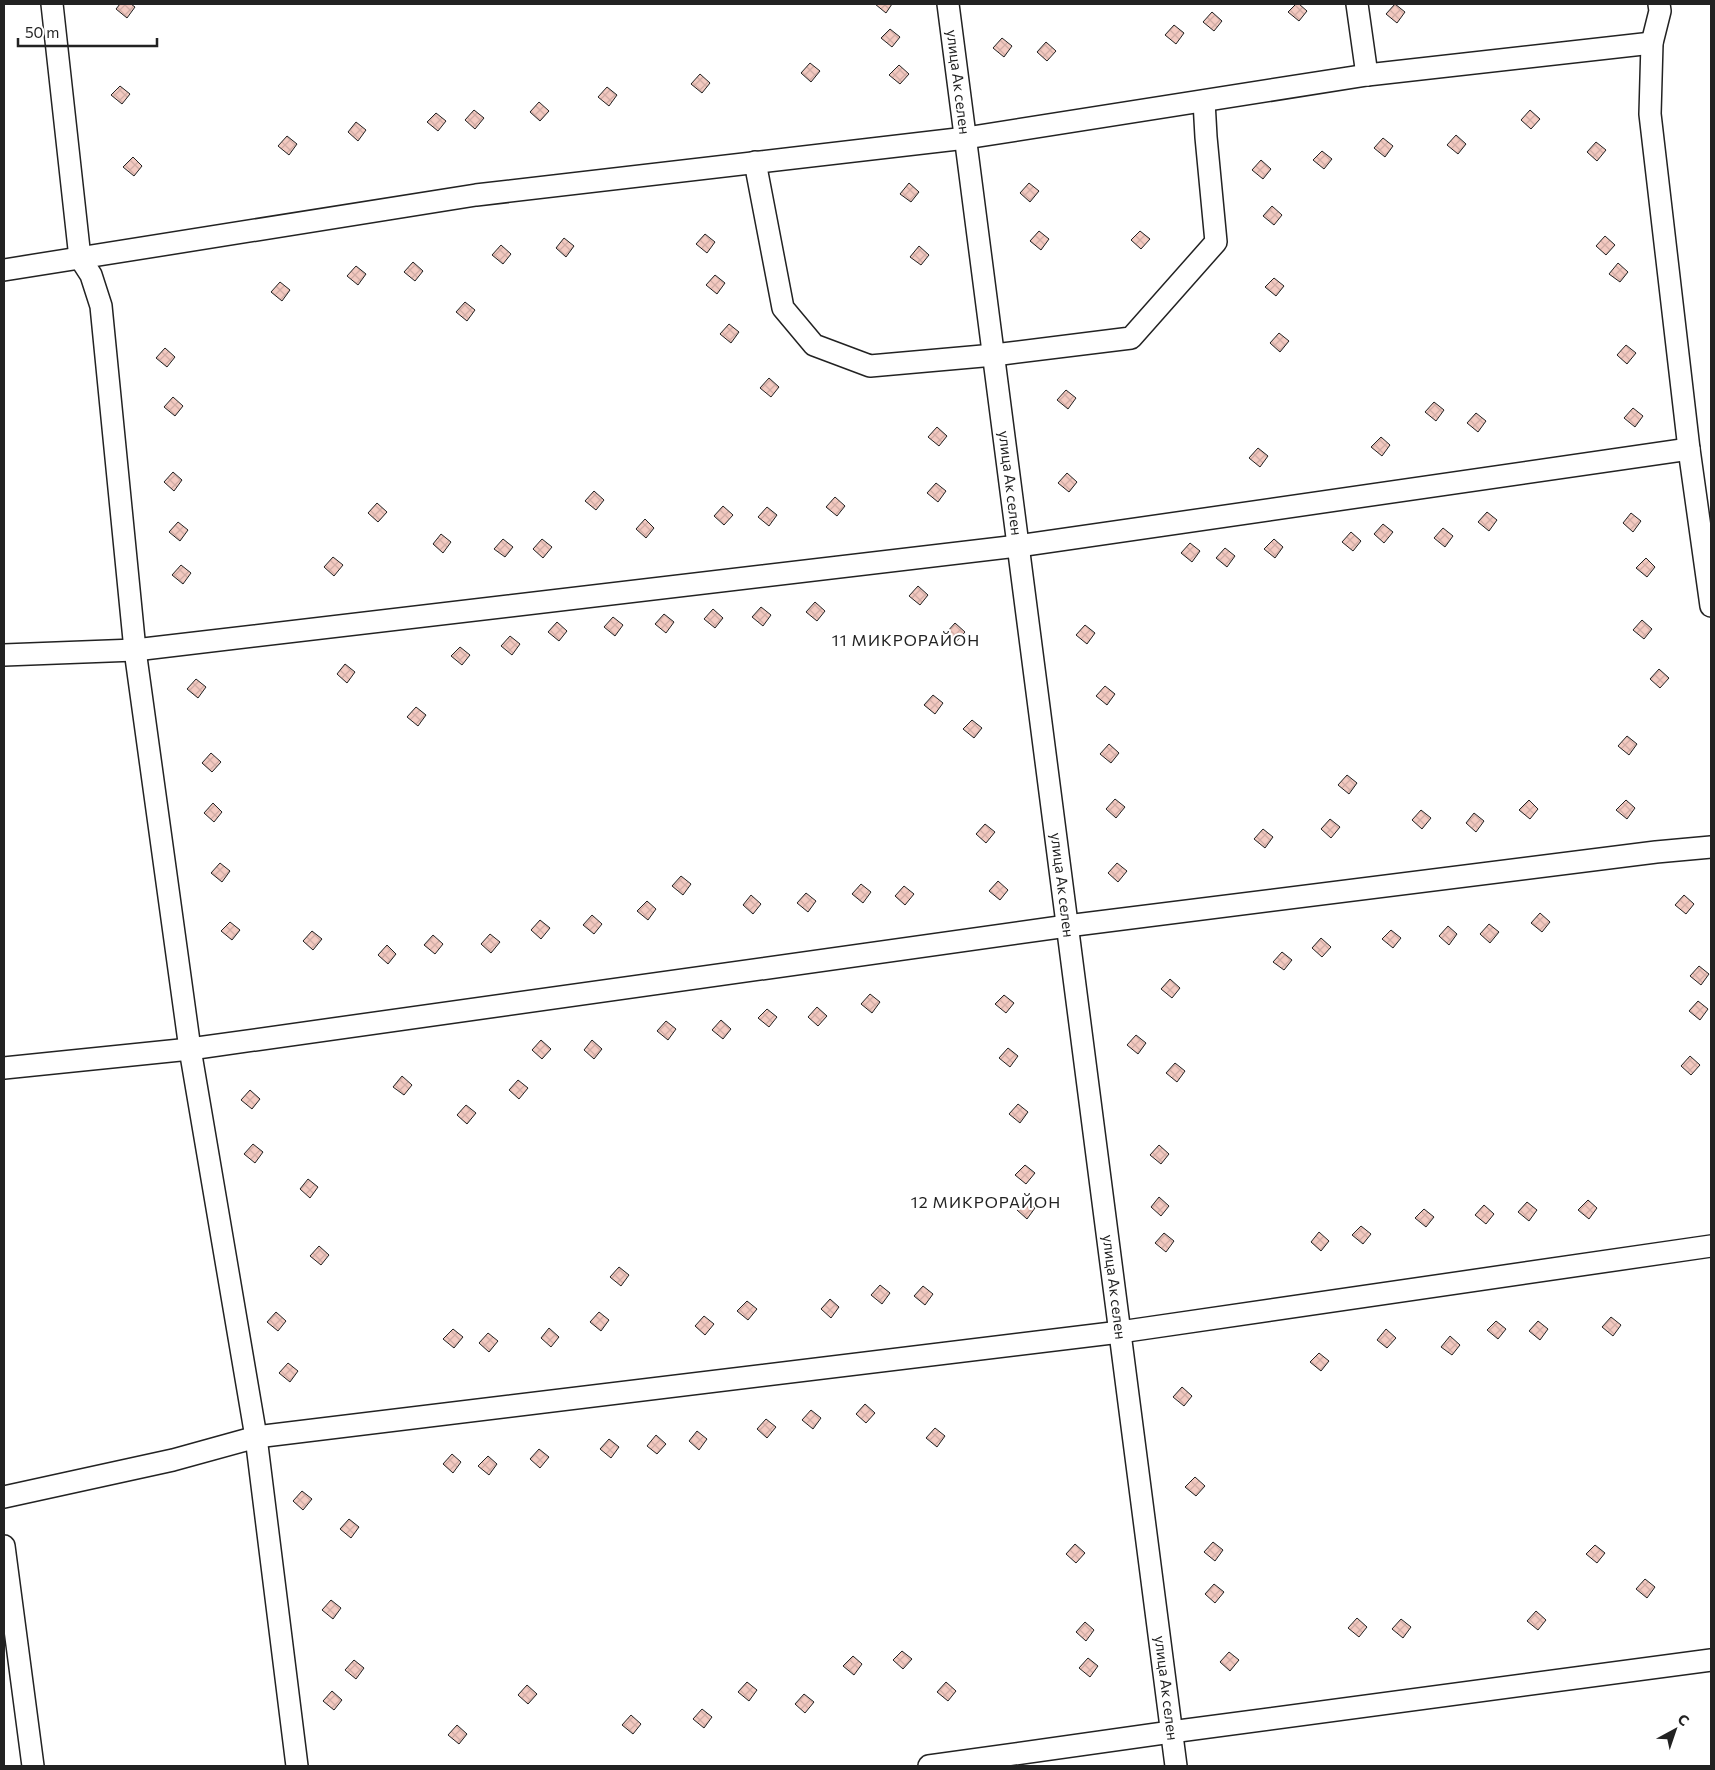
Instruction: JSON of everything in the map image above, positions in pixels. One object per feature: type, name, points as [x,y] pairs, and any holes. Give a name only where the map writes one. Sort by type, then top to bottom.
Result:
[{"type":"street","points":[[52,4],[80,258],[91,275],[100,306],[135,650],[190,1048],[256,1437],[297,1766]]},
{"type":"street","name":"улица Ак селен","points":[[948,4],[1176,1766]]},
{"type":"street","points":[[1357,4],[1367,75]]},
{"type":"street","points":[[1659,4],[1660,11],[1652,43],[1650,114],[1689,449],[1711,606]]},
{"type":"street","points":[[4,270],[476,195],[966,138],[1367,75],[1652,43]]},
{"type":"street","points":[[755,162],[784,308],[814,345],[870,366],[994,355],[1131,338],[1216,242],[1204,101]]},
{"type":"street","points":[[4,655],[135,650],[1018,546],[1689,449]]},
{"type":"street","points":[[4,1068],[190,1048],[1067,926],[1656,852],[1711,847]]},
{"type":"street","points":[[4,1497],[173,1460],[256,1437],[1120,1332],[1711,1246]]},
{"type":"street","points":[[4,1546],[33,1766]]},
{"type":"street","points":[[929,1766],[1711,1660]]},
{"type":"building","points":[[120,4],[131,4],[135,7],[127,18],[116,9]]},
{"type":"building","points":[[875,4],[892,4],[886,13]]},
{"type":"building","points":[[1296,4],[1299,4],[1307,11],[1299,21],[1288,12]]},
{"type":"building","points":[[1395,4],[1405,12],[1397,23],[1386,14]]},
{"type":"building","points":[[1212,12],[1222,21],[1214,31],[1203,22]]},
{"type":"building","points":[[1174,25],[1184,33],[1176,44],[1165,35]]},
{"type":"building","points":[[890,29],[900,37],[892,47],[881,38]]},
{"type":"building","points":[[1002,38],[1012,46],[1004,57],[993,48]]},
{"type":"building","points":[[1046,42],[1056,51],[1047,61],[1037,52]]},
{"type":"building","points":[[810,63],[820,71],[811,82],[801,73]]},
{"type":"building","points":[[899,65],[909,74],[900,84],[889,75]]},
{"type":"building","points":[[700,74],[710,83],[702,93],[691,84]]},
{"type":"building","points":[[120,86],[130,94],[122,104],[111,95]]},
{"type":"building","points":[[607,87],[617,95],[609,106],[598,97]]},
{"type":"building","points":[[539,102],[549,111],[540,121],[530,112]]},
{"type":"building","points":[[474,110],[484,118],[475,129],[465,120]]},
{"type":"building","points":[[1530,110],[1540,119],[1531,129],[1521,120]]},
{"type":"building","points":[[436,113],[446,121],[438,131],[427,122]]},
{"type":"building","points":[[356,122],[366,130],[358,141],[348,132]]},
{"type":"building","points":[[1456,135],[1466,144],[1458,154],[1447,145]]},
{"type":"building","points":[[287,136],[297,144],[289,155],[278,146]]},
{"type":"building","points":[[1383,138],[1393,146],[1385,157],[1374,148]]},
{"type":"building","points":[[1596,142],[1606,150],[1597,161],[1587,152]]},
{"type":"building","points":[[1322,151],[1332,159],[1324,169],[1313,160]]},
{"type":"building","points":[[133,157],[142,166],[134,176],[123,167]]},
{"type":"building","points":[[1261,160],[1271,169],[1263,179],[1252,170]]},
{"type":"building","points":[[909,183],[919,192],[911,202],[900,194]]},
{"type":"building","points":[[1029,183],[1039,191],[1030,202],[1020,193]]},
{"type":"building","points":[[1272,206],[1282,215],[1274,225],[1263,216]]},
{"type":"building","points":[[1039,231],[1049,239],[1041,250],[1030,241]]},
{"type":"building","points":[[1140,231],[1150,239],[1141,249],[1131,240]]},
{"type":"building","points":[[705,234],[715,242],[707,253],[696,244]]},
{"type":"building","points":[[1605,236],[1615,245],[1606,255],[1596,246]]},
{"type":"building","points":[[564,238],[574,246],[566,257],[556,248]]},
{"type":"building","points":[[501,245],[511,254],[503,264],[492,255]]},
{"type":"building","points":[[919,246],[929,255],[921,265],[910,257]]},
{"type":"building","points":[[413,262],[423,271],[415,281],[404,272]]},
{"type":"building","points":[[1618,263],[1628,272],[1620,282],[1609,274]]},
{"type":"building","points":[[356,266],[366,274],[358,285],[347,276]]},
{"type":"building","points":[[715,275],[725,283],[717,294],[706,285]]},
{"type":"building","points":[[1274,278],[1284,286],[1276,296],[1265,287]]},
{"type":"building","points":[[280,282],[290,290],[282,301],[271,292]]},
{"type":"building","points":[[465,302],[475,310],[467,321],[456,312]]},
{"type":"building","points":[[729,324],[739,332],[731,343],[720,334]]},
{"type":"building","points":[[1279,333],[1289,341],[1280,352],[1270,343]]},
{"type":"building","points":[[1626,345],[1636,353],[1627,364],[1617,355]]},
{"type":"building","points":[[165,348],[175,357],[167,367],[156,358]]},
{"type":"building","points":[[769,378],[779,387],[771,397],[760,388]]},
{"type":"building","points":[[1066,390],[1076,398],[1068,409],[1057,400]]},
{"type":"building","points":[[173,397],[183,406],[175,416],[164,407]]},
{"type":"building","points":[[1434,402],[1444,410],[1436,421],[1425,412]]},
{"type":"building","points":[[1633,408],[1643,416],[1635,427],[1624,418]]},
{"type":"building","points":[[1476,413],[1486,421],[1478,432],[1467,423]]},
{"type":"building","points":[[937,427],[947,436],[939,446],[928,437]]},
{"type":"building","points":[[1381,437],[1390,445],[1382,456],[1371,447]]},
{"type":"building","points":[[1258,448],[1268,456],[1260,467],[1249,458]]},
{"type":"building","points":[[173,472],[182,480],[174,491],[164,482]]},
{"type":"building","points":[[1067,473],[1077,482],[1069,492],[1058,483]]},
{"type":"building","points":[[936,483],[946,491],[938,502],[927,493]]},
{"type":"building","points":[[594,491],[604,500],[596,510],[585,501]]},
{"type":"building","points":[[835,497],[845,506],[837,516],[826,507]]},
{"type":"building","points":[[377,503],[387,512],[378,522],[368,513]]},
{"type":"building","points":[[723,506],[733,515],[724,525],[714,516]]},
{"type":"building","points":[[767,507],[777,515],[769,526],[758,517]]},
{"type":"building","points":[[1487,512],[1497,520],[1489,531],[1478,522]]},
{"type":"building","points":[[1631,513],[1641,521],[1633,532],[1623,523]]},
{"type":"building","points":[[645,519],[654,528],[646,538],[636,529]]},
{"type":"building","points":[[178,522],[188,530],[180,541],[169,532]]},
{"type":"building","points":[[1383,524],[1393,532],[1384,543],[1374,534]]},
{"type":"building","points":[[1443,528],[1453,536],[1445,547],[1434,538]]},
{"type":"building","points":[[1351,532],[1361,541],[1353,551],[1342,542]]},
{"type":"building","points":[[441,534],[451,542],[443,553],[433,544]]},
{"type":"building","points":[[503,539],[513,547],[505,557],[494,549]]},
{"type":"building","points":[[542,539],[552,547],[543,558],[533,549]]},
{"type":"building","points":[[1274,539],[1283,547],[1275,558],[1264,549]]},
{"type":"building","points":[[1190,543],[1200,551],[1192,562],[1181,553]]},
{"type":"building","points":[[1225,548],[1235,556],[1227,567],[1216,558]]},
{"type":"building","points":[[333,557],[343,565],[334,576],[324,567]]},
{"type":"building","points":[[1646,558],[1655,567],[1647,577],[1636,568]]},
{"type":"building","points":[[181,565],[191,573],[183,584],[172,575]]},
{"type":"building","points":[[918,586],[928,595],[920,605],[909,596]]},
{"type":"building","points":[[815,602],[825,611],[817,621],[806,612]]},
{"type":"building","points":[[761,607],[771,615],[763,626],[752,617]]},
{"type":"building","points":[[713,609],[723,618],[715,628],[704,619]]},
{"type":"building","points":[[664,614],[674,622],[666,633],[655,624]]},
{"type":"building","points":[[613,617],[623,625],[615,636],[604,627]]},
{"type":"building","points":[[1642,620],[1652,629],[1644,639],[1633,630]]},
{"type":"building","points":[[557,622],[567,631],[559,641],[548,632]]},
{"type":"building","points":[[955,623],[965,632],[956,642],[946,633]]},
{"type":"building","points":[[1085,625],[1095,633],[1087,644],[1076,635]]},
{"type":"building","points":[[510,636],[520,644],[512,655],[501,646]]},
{"type":"building","points":[[460,647],[470,655],[462,665],[451,656]]},
{"type":"building","points":[[345,664],[355,672],[347,683],[337,674]]},
{"type":"building","points":[[1659,669],[1669,678],[1660,688],[1650,679]]},
{"type":"building","points":[[196,679],[206,687],[198,698],[187,689]]},
{"type":"building","points":[[1105,686],[1115,694],[1107,705],[1096,696]]},
{"type":"building","points":[[933,695],[943,703],[935,714],[924,705]]},
{"type":"building","points":[[416,707],[426,715],[418,726],[407,717]]},
{"type":"building","points":[[972,720],[982,728],[974,738],[963,729]]},
{"type":"building","points":[[1627,736],[1637,744],[1629,755],[1618,746]]},
{"type":"building","points":[[1109,744],[1119,753],[1111,763],[1100,754]]},
{"type":"building","points":[[211,753],[221,762],[212,772],[202,763]]},
{"type":"building","points":[[1347,775],[1357,783],[1349,794],[1338,785]]},
{"type":"building","points":[[1115,799],[1125,807],[1116,818],[1106,809]]},
{"type":"building","points":[[1529,800],[1538,809],[1530,819],[1519,810]]},
{"type":"building","points":[[1626,800],[1635,808],[1627,819],[1616,810]]},
{"type":"building","points":[[213,803],[222,812],[214,822],[204,813]]},
{"type":"building","points":[[1421,810],[1431,818],[1422,829],[1412,820]]},
{"type":"building","points":[[1474,813],[1484,821],[1476,832],[1466,823]]},
{"type":"building","points":[[1330,819],[1340,827],[1331,838],[1321,829]]},
{"type":"building","points":[[985,824],[995,832],[986,843],[976,834]]},
{"type":"building","points":[[1263,829],[1273,837],[1265,848],[1254,839]]},
{"type":"building","points":[[220,863],[230,871],[222,882],[211,873]]},
{"type":"building","points":[[1117,863],[1127,871],[1118,882],[1108,873]]},
{"type":"building","points":[[681,876],[691,884],[683,895],[672,886]]},
{"type":"building","points":[[998,881],[1008,890],[1000,900],[989,891]]},
{"type":"building","points":[[861,884],[871,892],[863,903],[852,894]]},
{"type":"building","points":[[904,886],[914,894],[905,905],[895,896]]},
{"type":"building","points":[[806,893],[816,901],[808,912],[797,903]]},
{"type":"building","points":[[751,895],[761,904],[753,914],[743,905]]},
{"type":"building","points":[[1684,895],[1694,904],[1686,914],[1675,905]]},
{"type":"building","points":[[647,901],[656,909],[648,920],[637,911]]},
{"type":"building","points":[[1540,913],[1550,922],[1542,932],[1531,923]]},
{"type":"building","points":[[592,915],[602,924],[594,934],[583,925]]},
{"type":"building","points":[[540,920],[550,928],[541,939],[531,930]]},
{"type":"building","points":[[230,922],[240,930],[232,940],[221,931]]},
{"type":"building","points":[[1489,924],[1499,932],[1490,943],[1480,934]]},
{"type":"building","points":[[1448,926],[1457,934],[1449,945],[1439,936]]},
{"type":"building","points":[[1391,930],[1401,938],[1393,948],[1382,939]]},
{"type":"building","points":[[312,931],[322,939],[313,950],[303,941]]},
{"type":"building","points":[[490,934],[500,942],[491,953],[481,944]]},
{"type":"building","points":[[433,935],[443,944],[435,954],[424,945]]},
{"type":"building","points":[[1321,938],[1331,947],[1322,957],[1312,948]]},
{"type":"building","points":[[387,945],[396,954],[388,964],[378,955]]},
{"type":"building","points":[[1282,952],[1292,960],[1284,970],[1273,962]]},
{"type":"building","points":[[1699,966],[1709,974],[1701,985],[1690,976]]},
{"type":"building","points":[[1170,979],[1180,988],[1172,998],[1161,989]]},
{"type":"building","points":[[870,994],[880,1002],[872,1013],[861,1004]]},
{"type":"building","points":[[1004,995],[1014,1003],[1006,1013],[995,1004]]},
{"type":"building","points":[[1698,1001],[1708,1009],[1700,1020],[1689,1011]]},
{"type":"building","points":[[817,1007],[827,1016],[818,1026],[808,1017]]},
{"type":"building","points":[[767,1009],[777,1017],[769,1027],[758,1018]]},
{"type":"building","points":[[721,1020],[731,1029],[723,1039],[712,1030]]},
{"type":"building","points":[[666,1021],[676,1029],[668,1040],[657,1031]]},
{"type":"building","points":[[1136,1035],[1146,1043],[1138,1054],[1127,1045]]},
{"type":"building","points":[[541,1040],[551,1049],[542,1059],[532,1050]]},
{"type":"building","points":[[592,1040],[602,1049],[594,1059],[584,1050]]},
{"type":"building","points":[[1008,1048],[1018,1056],[1010,1067],[999,1058]]},
{"type":"building","points":[[1690,1056],[1700,1065],[1691,1075],[1681,1066]]},
{"type":"building","points":[[1175,1063],[1185,1071],[1177,1082],[1166,1073]]},
{"type":"building","points":[[402,1076],[412,1085],[404,1095],[393,1087]]},
{"type":"building","points":[[518,1080],[528,1088],[519,1099],[509,1090]]},
{"type":"building","points":[[250,1090],[260,1099],[252,1109],[241,1100]]},
{"type":"building","points":[[1018,1104],[1028,1112],[1020,1123],[1009,1114]]},
{"type":"building","points":[[466,1105],[476,1113],[467,1124],[457,1115]]},
{"type":"building","points":[[253,1144],[263,1152],[255,1163],[244,1154]]},
{"type":"building","points":[[1159,1145],[1169,1154],[1161,1164],[1150,1155]]},
{"type":"building","points":[[1025,1165],[1035,1173],[1026,1184],[1015,1175]]},
{"type":"building","points":[[308,1179],[318,1187],[310,1198],[300,1189]]},
{"type":"building","points":[[1159,1197],[1169,1206],[1161,1216],[1151,1207]]},
{"type":"building","points":[[1026,1200],[1035,1208],[1027,1219],[1017,1210]]},
{"type":"building","points":[[1588,1200],[1597,1208],[1589,1219],[1578,1210]]},
{"type":"building","points":[[1527,1202],[1537,1210],[1529,1221],[1518,1212]]},
{"type":"building","points":[[1484,1205],[1494,1214],[1486,1224],[1475,1215]]},
{"type":"building","points":[[1424,1209],[1434,1217],[1426,1227],[1415,1218]]},
{"type":"building","points":[[1361,1226],[1371,1234],[1363,1244],[1352,1235]]},
{"type":"building","points":[[1319,1232],[1329,1241],[1321,1251],[1311,1242]]},
{"type":"building","points":[[1164,1233],[1174,1241],[1166,1252],[1155,1243]]},
{"type":"building","points":[[319,1246],[329,1255],[321,1265],[310,1256]]},
{"type":"building","points":[[619,1267],[629,1275],[621,1286],[610,1277]]},
{"type":"building","points":[[880,1285],[890,1293],[882,1304],[871,1295]]},
{"type":"building","points":[[923,1286],[933,1294],[925,1305],[914,1296]]},
{"type":"building","points":[[830,1299],[839,1307],[831,1318],[821,1309]]},
{"type":"building","points":[[747,1301],[757,1309],[748,1320],[737,1311]]},
{"type":"building","points":[[276,1312],[286,1321],[278,1331],[267,1322]]},
{"type":"building","points":[[599,1312],[609,1320],[601,1331],[590,1322]]},
{"type":"building","points":[[704,1316],[714,1324],[705,1335],[695,1326]]},
{"type":"building","points":[[1611,1317],[1621,1325],[1613,1336],[1602,1327]]},
{"type":"building","points":[[1496,1321],[1506,1329],[1498,1339],[1487,1330]]},
{"type":"building","points":[[1538,1321],[1548,1329],[1540,1340],[1529,1331]]},
{"type":"building","points":[[549,1328],[559,1337],[551,1347],[541,1338]]},
{"type":"building","points":[[453,1329],[463,1337],[454,1348],[443,1339]]},
{"type":"building","points":[[1386,1329],[1396,1338],[1387,1348],[1377,1340]]},
{"type":"building","points":[[488,1333],[498,1341],[489,1352],[479,1343]]},
{"type":"building","points":[[1450,1336],[1460,1345],[1452,1355],[1441,1347]]},
{"type":"building","points":[[1319,1353],[1329,1361],[1321,1371],[1310,1362]]},
{"type":"building","points":[[288,1363],[298,1371],[290,1382],[279,1373]]},
{"type":"building","points":[[1182,1387],[1192,1396],[1184,1406],[1173,1397]]},
{"type":"building","points":[[865,1404],[875,1413],[866,1423],[856,1414]]},
{"type":"building","points":[[811,1410],[821,1418],[813,1429],[802,1420]]},
{"type":"building","points":[[766,1419],[776,1427],[767,1438],[757,1429]]},
{"type":"building","points":[[935,1428],[945,1436],[937,1447],[926,1438]]},
{"type":"building","points":[[697,1431],[707,1439],[699,1450],[689,1441]]},
{"type":"building","points":[[656,1435],[666,1444],[657,1454],[647,1446]]},
{"type":"building","points":[[609,1439],[619,1447],[611,1458],[600,1449]]},
{"type":"building","points":[[539,1449],[549,1457],[540,1468],[530,1459]]},
{"type":"building","points":[[452,1454],[461,1462],[453,1473],[443,1464]]},
{"type":"building","points":[[488,1456],[497,1464],[489,1475],[478,1466]]},
{"type":"building","points":[[1195,1477],[1205,1486],[1196,1496],[1185,1487]]},
{"type":"building","points":[[302,1491],[312,1499],[303,1510],[293,1501]]},
{"type":"building","points":[[349,1519],[359,1527],[351,1538],[340,1529]]},
{"type":"building","points":[[1213,1542],[1223,1550],[1215,1561],[1204,1552]]},
{"type":"building","points":[[1075,1544],[1085,1553],[1076,1563],[1066,1554]]},
{"type":"building","points":[[1595,1545],[1605,1553],[1597,1563],[1586,1554]]},
{"type":"building","points":[[1645,1579],[1655,1587],[1647,1598],[1636,1589]]},
{"type":"building","points":[[1214,1584],[1224,1592],[1215,1603],[1205,1594]]},
{"type":"building","points":[[331,1600],[341,1608],[333,1619],[322,1610]]},
{"type":"building","points":[[1536,1611],[1546,1620],[1538,1630],[1527,1621]]},
{"type":"building","points":[[1357,1618],[1367,1627],[1359,1637],[1348,1628]]},
{"type":"building","points":[[1401,1619],[1411,1627],[1403,1638],[1392,1629]]},
{"type":"building","points":[[1085,1622],[1094,1630],[1086,1641],[1076,1632]]},
{"type":"building","points":[[902,1651],[912,1659],[903,1669],[893,1660]]},
{"type":"building","points":[[1229,1652],[1239,1660],[1230,1671],[1220,1662]]},
{"type":"building","points":[[853,1656],[862,1664],[854,1675],[843,1666]]},
{"type":"building","points":[[1088,1658],[1098,1666],[1090,1677],[1079,1668]]},
{"type":"building","points":[[354,1660],[364,1668],[356,1679],[345,1670]]},
{"type":"building","points":[[747,1682],[757,1690],[749,1701],[738,1692]]},
{"type":"building","points":[[946,1682],[956,1691],[948,1701],[937,1692]]},
{"type":"building","points":[[527,1685],[537,1694],[528,1704],[518,1695]]},
{"type":"building","points":[[332,1691],[342,1700],[334,1710],[323,1701]]},
{"type":"building","points":[[804,1694],[814,1702],[805,1713],[795,1704]]},
{"type":"building","points":[[702,1709],[712,1717],[704,1728],[693,1719]]},
{"type":"building","points":[[631,1715],[641,1724],[633,1734],[622,1725]]},
{"type":"building","points":[[457,1725],[467,1734],[459,1744],[448,1735]]},
{"type":"district","name":"11 МИКРОРАЙОН","points":[[906,640]]},
{"type":"district","name":"12 МИКРОРАЙОН","points":[[986,1202]]}]
